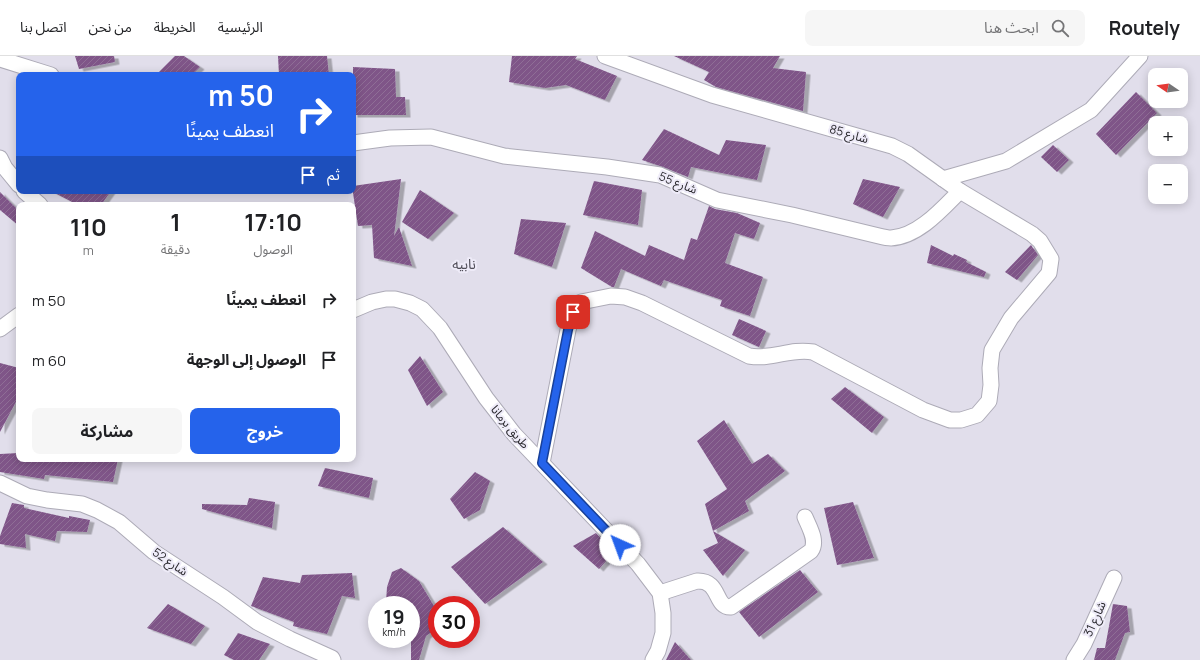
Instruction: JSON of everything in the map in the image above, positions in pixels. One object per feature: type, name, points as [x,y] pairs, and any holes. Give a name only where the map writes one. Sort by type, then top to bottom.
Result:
[{"type":"street","name":"شارع 85","points":[[542,463],[568,330],[573,312],[581,302],[611,296],[625,297],[642,303],[749,356],[760,358],[794,351],[813,352],[923,410],[950,420],[961,420],[977,415],[989,401],[992,350],[1011,318],[1049,273],[1051,258],[1040,241],[1032,234],[960,190],[908,154],[892,146],[712,94],[605,56]]},
{"type":"street","points":[[943,179],[1006,161],[1085,114],[1091,110],[1140,56]]},
{"type":"street","points":[[0,59],[41,72]]},
{"type":"street","name":"شارع 55","points":[[356,143],[390,138],[430,138],[504,156],[607,167],[660,175],[717,200],[892,238],[905,235],[926,223],[943,209],[960,190]]},
{"type":"street","points":[[0,158],[5,168],[16,181]]},
{"type":"street","points":[[27,194],[37,202]]},
{"type":"street","name":"طريق برمانا","points":[[356,309],[372,302],[395,299],[410,303],[422,309],[440,328],[486,398],[509,428],[638,564],[660,593],[663,613],[663,633],[658,651],[653,660]]},
{"type":"street","points":[[0,329],[16,317]]},
{"type":"street","name":"شارع 52","points":[[0,483],[27,496],[82,504],[102,512],[119,522],[154,552],[223,597],[257,622],[332,658],[333,660]]},
{"type":"street","points":[[660,593],[703,580],[712,586],[723,604],[727,607],[731,607],[811,551],[814,547],[814,541],[805,517]]},
{"type":"street","name":"شارع 31","points":[[1074,660],[1084,644],[1114,578]]},
{"type":"building","points":[[75,56],[114,56],[115,62],[79,69]]},
{"type":"building","points":[[175,56],[184,56],[200,67],[195,72],[159,72]]},
{"type":"building","points":[[278,56],[327,56],[329,72],[279,72]]},
{"type":"building","points":[[512,56],[577,56],[575,59],[617,76],[605,100],[566,85],[545,88],[509,82]]},
{"type":"building","points":[[674,56],[780,56],[773,68],[806,72],[803,111],[716,87],[704,80],[709,72]]},
{"type":"building","points":[[353,67],[395,69],[396,97],[405,97],[406,115],[356,115],[356,72],[353,72]]},
{"type":"building","points":[[1136,92],[1148,104],[1148,108],[1152,108],[1157,113],[1154,116],[1148,116],[1148,122],[1116,155],[1096,134]]},
{"type":"building","points":[[664,129],[719,155],[726,140],[766,145],[757,180],[691,167],[688,177],[642,160]]},
{"type":"building","points":[[1053,145],[1069,160],[1057,172],[1041,157]]},
{"type":"building","points":[[401,179],[394,236],[399,227],[412,266],[374,258],[372,225],[358,226],[356,202],[354,202],[353,194],[356,194],[356,186]]},
{"type":"building","points":[[863,179],[900,187],[883,217],[853,204]]},
{"type":"building","points":[[594,181],[642,190],[638,225],[583,215]]},
{"type":"building","points":[[420,190],[454,213],[428,239],[402,222]]},
{"type":"building","points":[[0,192],[16,208],[16,223],[0,210]]},
{"type":"building","points":[[57,194],[109,194],[103,202],[72,202]]},
{"type":"building","points":[[709,206],[715,209],[737,213],[760,223],[754,239],[735,233],[725,263],[763,277],[750,316],[720,306],[722,300],[664,280],[661,286],[621,269],[614,287],[612,287],[581,268],[595,231],[645,256],[649,245],[684,260],[691,238],[697,240]]},
{"type":"building","points":[[521,219],[566,223],[552,267],[514,254]]},
{"type":"building","points":[[931,245],[953,256],[954,254],[967,260],[966,262],[986,272],[984,277],[927,263]]},
{"type":"building","points":[[1031,245],[1038,255],[1017,280],[1005,272]]},
{"type":"building","points":[[739,319],[766,331],[759,347],[732,335]]},
{"type":"building","points":[[420,356],[443,392],[427,406],[408,370]]},
{"type":"building","points":[[0,363],[16,367],[16,402],[0,432]]},
{"type":"building","points":[[845,387],[884,417],[872,433],[831,399]]},
{"type":"building","points":[[724,420],[752,464],[768,454],[785,471],[745,501],[749,511],[713,531],[705,504],[727,489],[697,441]]},
{"type":"building","points":[[16,453],[16,462],[117,462],[113,482],[45,475],[44,479],[0,472],[0,454]]},
{"type":"building","points":[[325,468],[373,478],[369,498],[318,486]]},
{"type":"building","points":[[475,472],[490,481],[480,510],[464,519],[450,499]]},
{"type":"building","points":[[249,498],[275,502],[272,528],[202,509],[202,504],[247,505]]},
{"type":"building","points":[[853,502],[874,558],[837,565],[824,508]]},
{"type":"building","points":[[12,503],[24,505],[24,508],[69,518],[69,516],[90,520],[87,532],[57,531],[55,541],[25,534],[26,548],[0,544],[0,536]]},
{"type":"building","points":[[503,527],[543,562],[485,604],[480,599],[480,596],[478,596],[451,567]]},
{"type":"building","points":[[713,531],[745,550],[723,576],[703,550],[718,543]]},
{"type":"building","points":[[596,533],[614,552],[599,569],[573,546]]},
{"type":"building","points":[[401,568],[419,581],[428,596],[428,635],[426,636],[419,660],[411,660],[411,648],[420,648],[420,596],[386,596],[387,587],[392,572]]},
{"type":"building","points":[[800,570],[818,592],[759,637],[739,612]]},
{"type":"building","points":[[352,573],[355,598],[342,596],[327,634],[293,626],[294,622],[251,606],[263,577],[300,583],[302,575]]},
{"type":"building","points":[[168,604],[205,626],[191,644],[147,628]]},
{"type":"building","points":[[1113,604],[1127,606],[1130,632],[1125,633],[1115,660],[1094,660],[1097,648],[1105,648]]},
{"type":"building","points":[[238,633],[270,644],[259,660],[234,660],[224,655]]},
{"type":"building","points":[[675,642],[691,660],[666,660]]},
{"type":"district","name":"نابيه","points":[[464,264]]},
{"type":"route","points":[[573,312],[568,330],[542,463],[620,545]]}]
